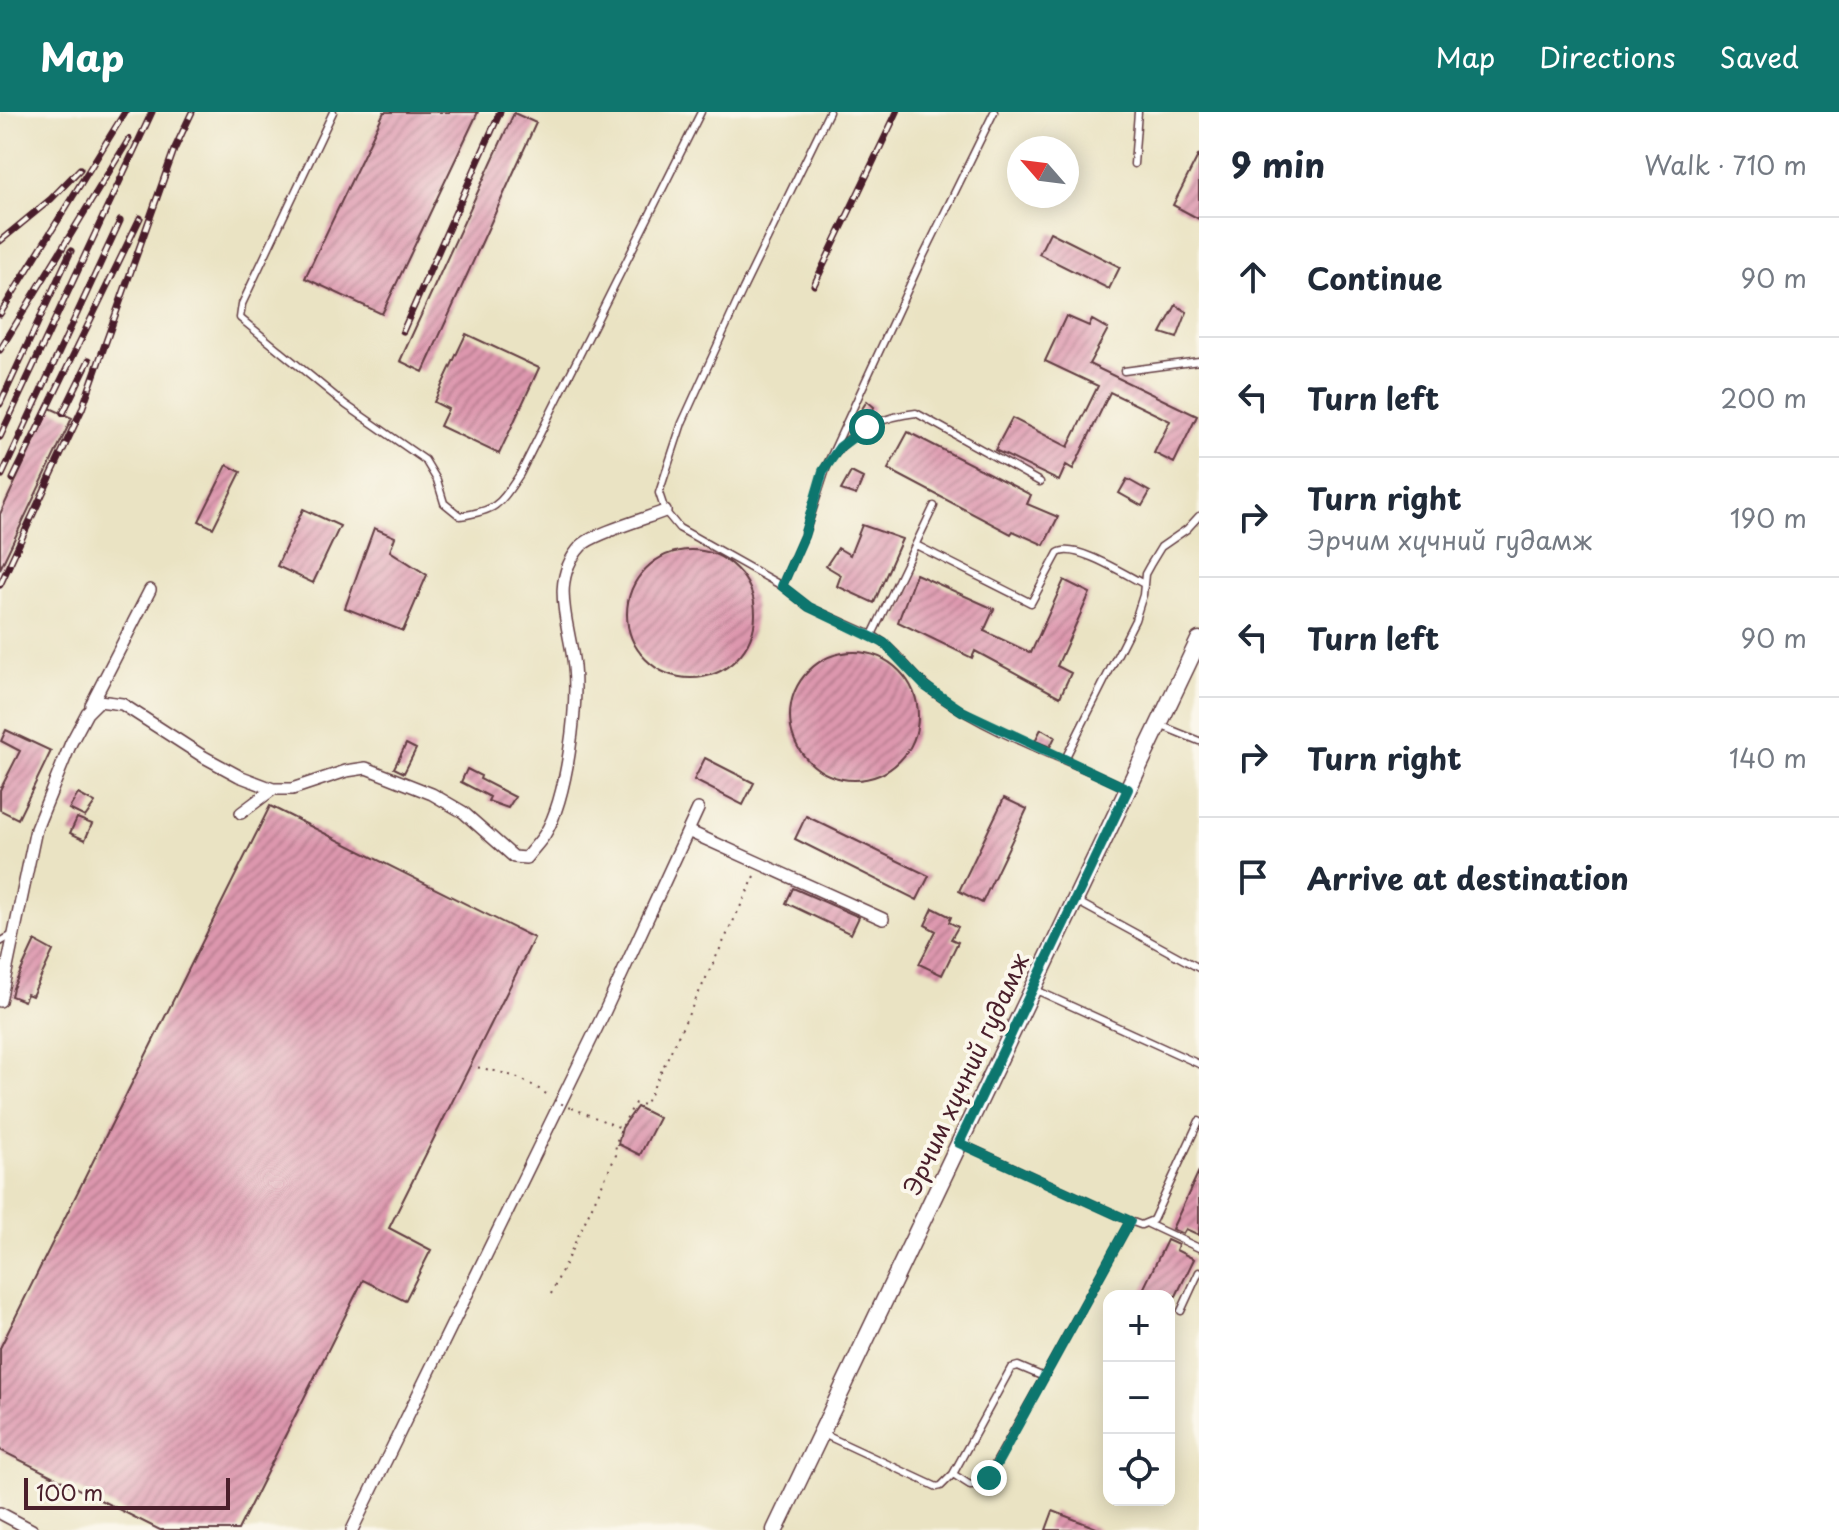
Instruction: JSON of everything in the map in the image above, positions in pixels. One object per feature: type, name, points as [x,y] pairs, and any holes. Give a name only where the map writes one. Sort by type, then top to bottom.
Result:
[{"type":"main road","name":"Эрчим хүчний гудамж","points":[[775,1530],[1199,640]]},
{"type":"street","points":[[87,713],[99,701],[122,704],[204,757],[239,776],[273,789],[292,789],[346,771],[366,768],[432,794],[463,812],[514,857],[526,858],[546,834],[563,784],[571,743],[574,670],[562,588],[566,565],[583,542],[665,511]]},
{"type":"street","points":[[0,1001],[36,829],[71,743],[150,590]]},
{"type":"street","points":[[241,813],[273,789]]},
{"type":"street","points":[[352,1530],[604,1013],[698,809]]},
{"type":"street","points":[[688,831],[883,919]]},
{"type":"street","points":[[0,1513],[32,1530]]},
{"type":"lane","points":[[333,112],[242,304],[240,318],[346,405],[425,460],[437,480],[444,503],[460,516],[487,511],[495,506],[502,501],[520,474],[701,112]]},
{"type":"lane","points":[[829,112],[682,423],[659,493],[665,511],[679,528],[782,586],[809,607],[872,635],[896,653],[940,698],[1008,735],[1128,789]]},
{"type":"lane","points":[[782,586],[804,536],[825,469],[994,112]]},
{"type":"lane","points":[[1134,164],[1138,112]]},
{"type":"lane","points":[[1124,371],[1199,361]]},
{"type":"lane","points":[[825,469],[840,447],[867,427],[897,415],[916,413],[1040,482]]},
{"type":"lane","points":[[872,635],[934,506]]},
{"type":"lane","points":[[1065,759],[1135,620],[1145,574],[1161,547],[1187,529],[1199,516]]},
{"type":"lane","points":[[916,545],[1031,603],[1058,553],[1064,549],[1072,549],[1144,584]]},
{"type":"lane","points":[[1158,725],[1199,741]]},
{"type":"lane","points":[[1075,900],[1199,968]]},
{"type":"lane","points":[[0,942],[14,934]]},
{"type":"lane","points":[[1033,988],[1199,1064]]},
{"type":"lane","points":[[1148,1224],[1153,1220],[1199,1121]]},
{"type":"lane","points":[[959,1143],[1136,1225],[1148,1224],[1199,1248]]},
{"type":"lane","points":[[953,1474],[970,1485],[984,1484],[1130,1221]]},
{"type":"lane","points":[[1181,1311],[1199,1272]]},
{"type":"lane","points":[[821,1433],[937,1487],[941,1486],[953,1474],[1011,1368],[1018,1366],[1044,1377]]},
{"type":"path","points":[[551,1294],[616,1155],[614,1147],[622,1128],[635,1103],[645,1105],[760,864]]},
{"type":"path","points":[[470,1066],[496,1070],[529,1081],[554,1100],[622,1128]]},
{"type":"building","points":[[384,112],[478,112],[382,314],[305,278]]},
{"type":"building","points":[[514,113],[536,123],[423,372],[400,361]]},
{"type":"building","points":[[1199,154],[1199,219],[1173,205]]},
{"type":"building","points":[[1050,232],[1120,267],[1109,289],[1039,254]]},
{"type":"building","points":[[1176,305],[1187,312],[1177,338],[1161,333]]},
{"type":"building","points":[[1066,316],[1089,326],[1092,320],[1108,329],[1089,364],[1197,416],[1174,463],[1154,453],[1170,421],[1110,392],[1073,469],[1066,465],[1059,481],[995,450],[1012,418],[1068,447],[1098,386],[1045,361]]},
{"type":"building","points":[[466,334],[539,368],[499,454],[440,426],[448,409],[434,402]]},
{"type":"building","points":[[867,401],[874,407],[870,419],[856,427],[851,426]]},
{"type":"building","points":[[50,408],[72,418],[0,569],[0,514]]},
{"type":"building","points":[[908,432],[1031,495],[1027,504],[1058,517],[1044,545],[1013,531],[1011,534],[888,469]]},
{"type":"building","points":[[227,465],[241,472],[213,528],[199,521]]},
{"type":"building","points":[[851,472],[863,478],[856,495],[841,490]]},
{"type":"building","points":[[1127,479],[1150,492],[1142,506],[1119,493]]},
{"type":"building","points":[[303,509],[340,526],[313,583],[277,566]]},
{"type":"building","points":[[862,525],[902,539],[874,603],[837,586],[841,575],[826,566],[838,548],[850,555]]},
{"type":"building","points":[[374,528],[395,537],[390,551],[427,575],[403,631],[345,608]]},
{"type":"building","points":[[691,550],[715,555],[736,569],[750,590],[755,614],[750,638],[736,659],[715,673],[691,678],[667,673],[646,659],[632,638],[627,614],[632,590],[646,569],[667,555]]},
{"type":"building","points":[[916,574],[994,609],[984,631],[1031,653],[1064,580],[1090,593],[1057,666],[1071,673],[1060,697],[975,651],[972,658],[898,622]]},
{"type":"building","points":[[854,652],[878,657],[899,671],[913,692],[918,716],[913,740],[899,761],[878,775],[854,780],[830,775],[809,761],[795,740],[790,716],[795,692],[809,671],[830,657]]},
{"type":"building","points":[[1041,729],[1055,737],[1050,747],[1035,741]]},
{"type":"building","points":[[6,730],[51,751],[18,819],[0,810],[0,790],[20,751],[1,741]]},
{"type":"building","points":[[406,744],[416,749],[404,773],[394,768]]},
{"type":"building","points":[[705,758],[754,783],[743,805],[694,780]]},
{"type":"building","points":[[467,769],[515,797],[508,808],[488,801],[490,797],[461,782]]},
{"type":"building","points":[[78,794],[95,803],[85,817],[69,809]]},
{"type":"building","points":[[1004,798],[1027,809],[982,903],[959,891]]},
{"type":"building","points":[[270,806],[534,938],[389,1228],[431,1250],[405,1301],[363,1280],[238,1530],[160,1530],[0,1450],[0,1348]]},
{"type":"building","points":[[806,816],[929,876],[917,900],[795,839]]},
{"type":"building","points":[[77,818],[92,824],[85,840],[70,833]]},
{"type":"building","points":[[793,888],[859,917],[851,934],[786,903]]},
{"type":"building","points":[[933,908],[951,917],[949,922],[958,927],[951,939],[958,942],[942,975],[919,964],[936,931],[925,925]]},
{"type":"building","points":[[35,941],[53,951],[32,996],[27,994],[24,1001],[11,996]]},
{"type":"building","points":[[637,1107],[659,1118],[640,1155],[618,1144],[622,1128]]},
{"type":"building","points":[[1199,1171],[1199,1235],[1186,1229],[1183,1234],[1172,1229]]},
{"type":"building","points":[[1167,1240],[1178,1245],[1176,1250],[1194,1259],[1176,1296],[1175,1290],[1143,1290]]},
{"type":"building","points":[[1053,1511],[1099,1529],[1099,1530],[1046,1530]]},
{"type":"railway","points":[[0,314],[125,112]]},
{"type":"railway","points":[[0,437],[152,112]]},
{"type":"railway","points":[[0,585],[82,409],[174,150],[192,112]]},
{"type":"railway","points":[[403,331],[500,112]]},
{"type":"railway","points":[[814,285],[897,112]]},
{"type":"railway","points":[[0,350],[129,139]]},
{"type":"railway","points":[[0,241],[51,199],[80,169]]},
{"type":"railway","points":[[13,479],[140,218]]},
{"type":"railway","points":[[2,475],[120,221]]},
{"type":"railway","points":[[0,404],[71,251]]},
{"type":"railway","points":[[63,413],[89,360]]},
{"type":"route","points":[[867,427],[840,447],[823,471],[804,536],[782,586],[809,607],[884,643],[925,686],[962,711],[1128,789],[959,1143],[1130,1221],[989,1478]]}]
